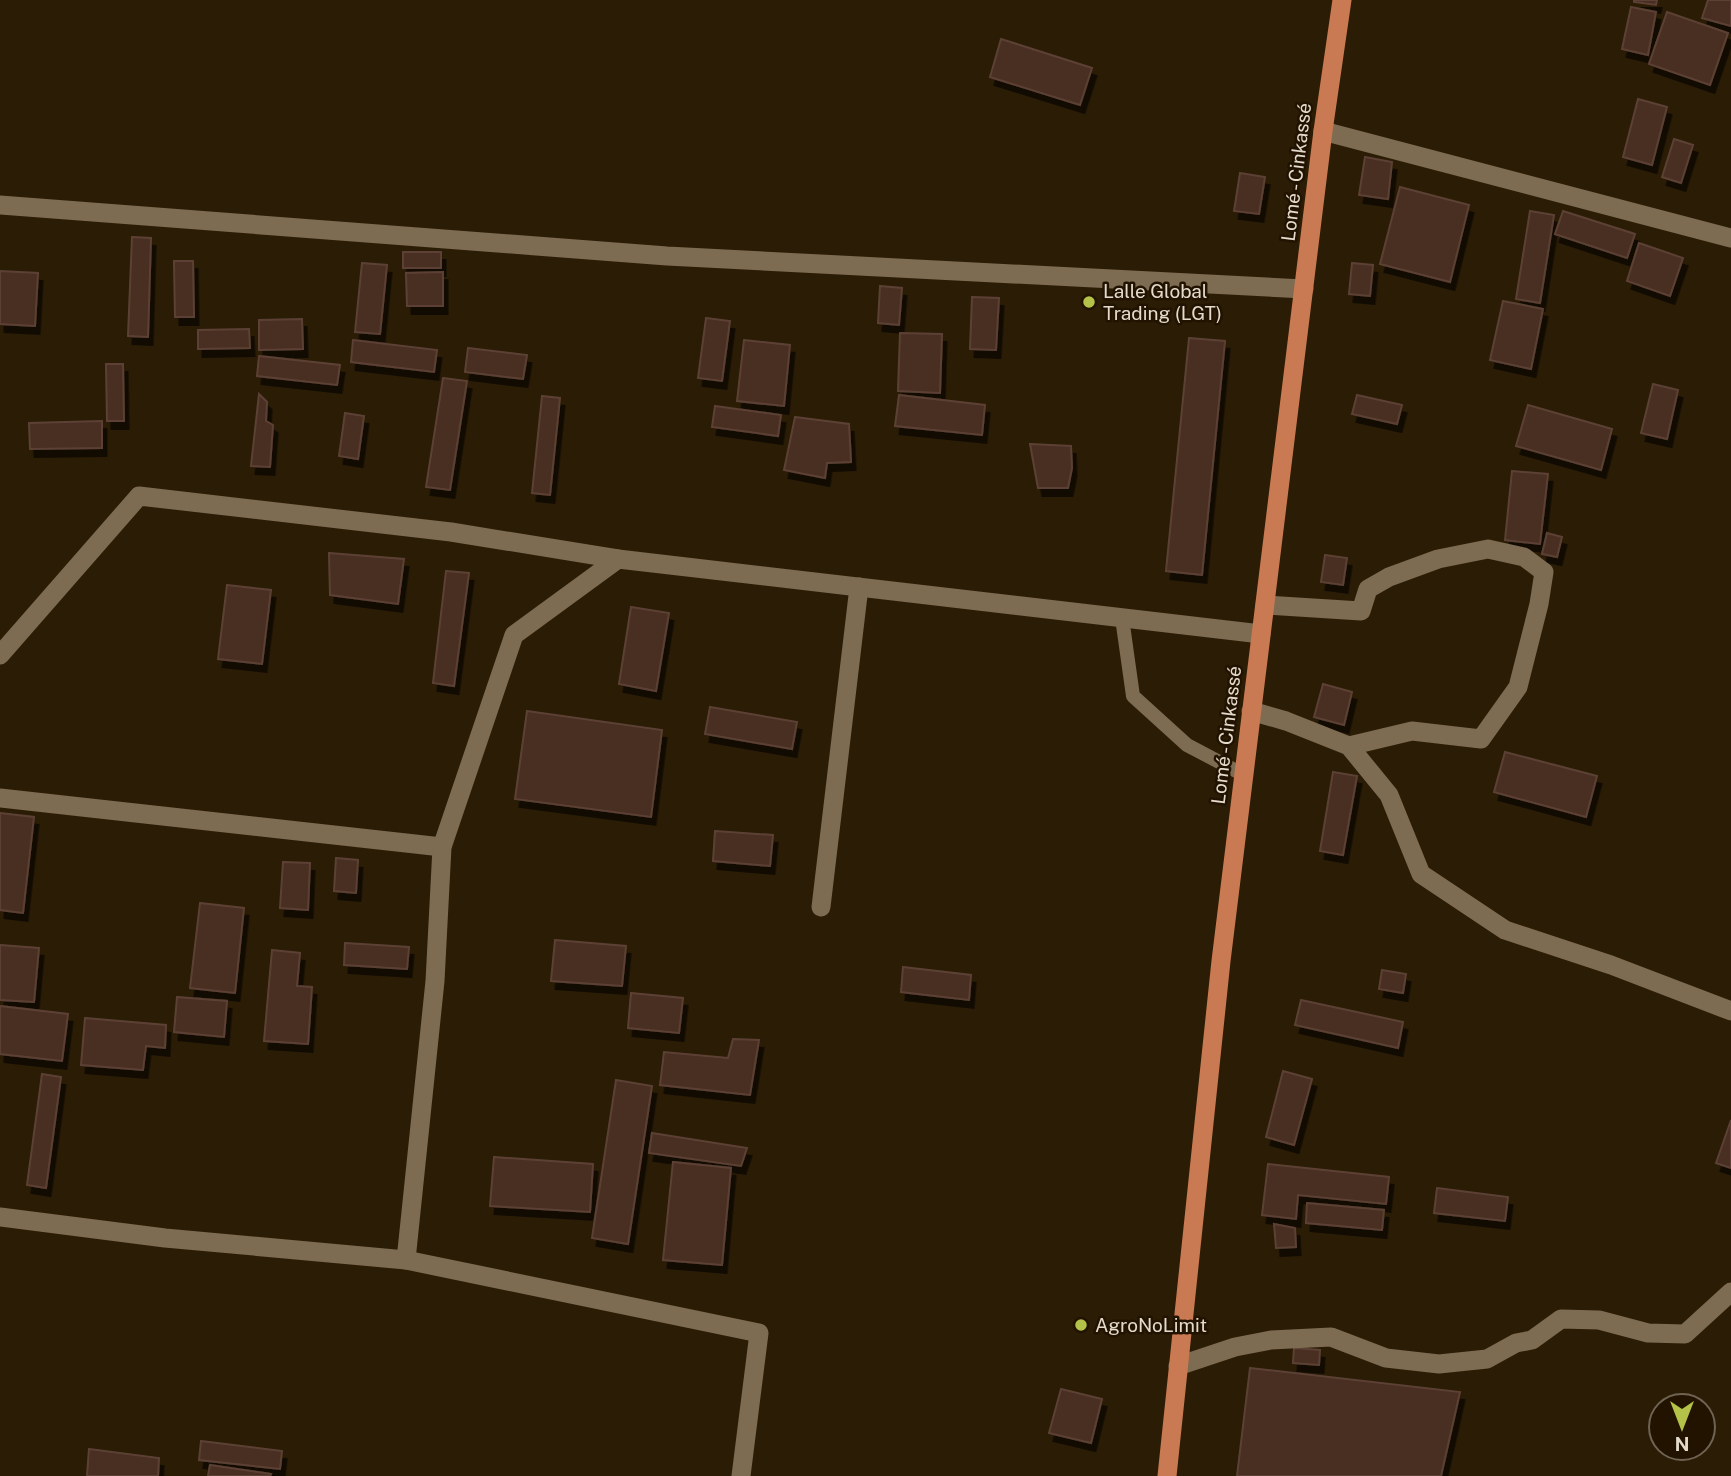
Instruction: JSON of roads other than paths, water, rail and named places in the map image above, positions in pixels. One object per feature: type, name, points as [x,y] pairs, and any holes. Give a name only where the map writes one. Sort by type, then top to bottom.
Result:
[{"type":"highway","name":"Lomé - Cinkassé","points":[[1167,1476],[1219,974],[1323,131],[1342,0]]},
{"type":"street","points":[[1323,131],[1731,238]]},
{"type":"street","points":[[0,205],[667,256],[1304,289]]},
{"type":"street","points":[[0,655],[139,496],[451,532],[618,559],[1261,634]]},
{"type":"street","points":[[1265,606],[1361,611],[1368,589],[1389,577],[1438,559],[1488,549],[1524,557],[1544,572],[1539,604],[1518,687],[1481,739],[1412,731],[1349,746]]},
{"type":"street","points":[[406,1260],[435,981],[442,847],[514,635],[618,559]]},
{"type":"street","points":[[821,907],[859,587]]},
{"type":"street","points":[[1251,711],[1286,721],[1349,746],[1389,795],[1421,874],[1505,930],[1611,965],[1731,1011]]},
{"type":"street","points":[[0,798],[442,847]]},
{"type":"street","points":[[0,1217],[165,1238],[406,1260],[759,1333],[741,1476]]},
{"type":"street","points":[[1178,1366],[1259,1342],[1331,1337],[1386,1358],[1440,1364],[1486,1359],[1516,1342],[1532,1340],[1561,1319],[1599,1320],[1648,1333],[1685,1334],[1731,1292]]},
{"type":"lane","points":[[1122,618],[1133,696],[1187,745],[1244,775]]},
{"type":"place","name":"Lalle Global Trading (LGT)","points":[[1089,302]]},
{"type":"place","name":"AgroNoLimit","points":[[1081,1325]]}]
